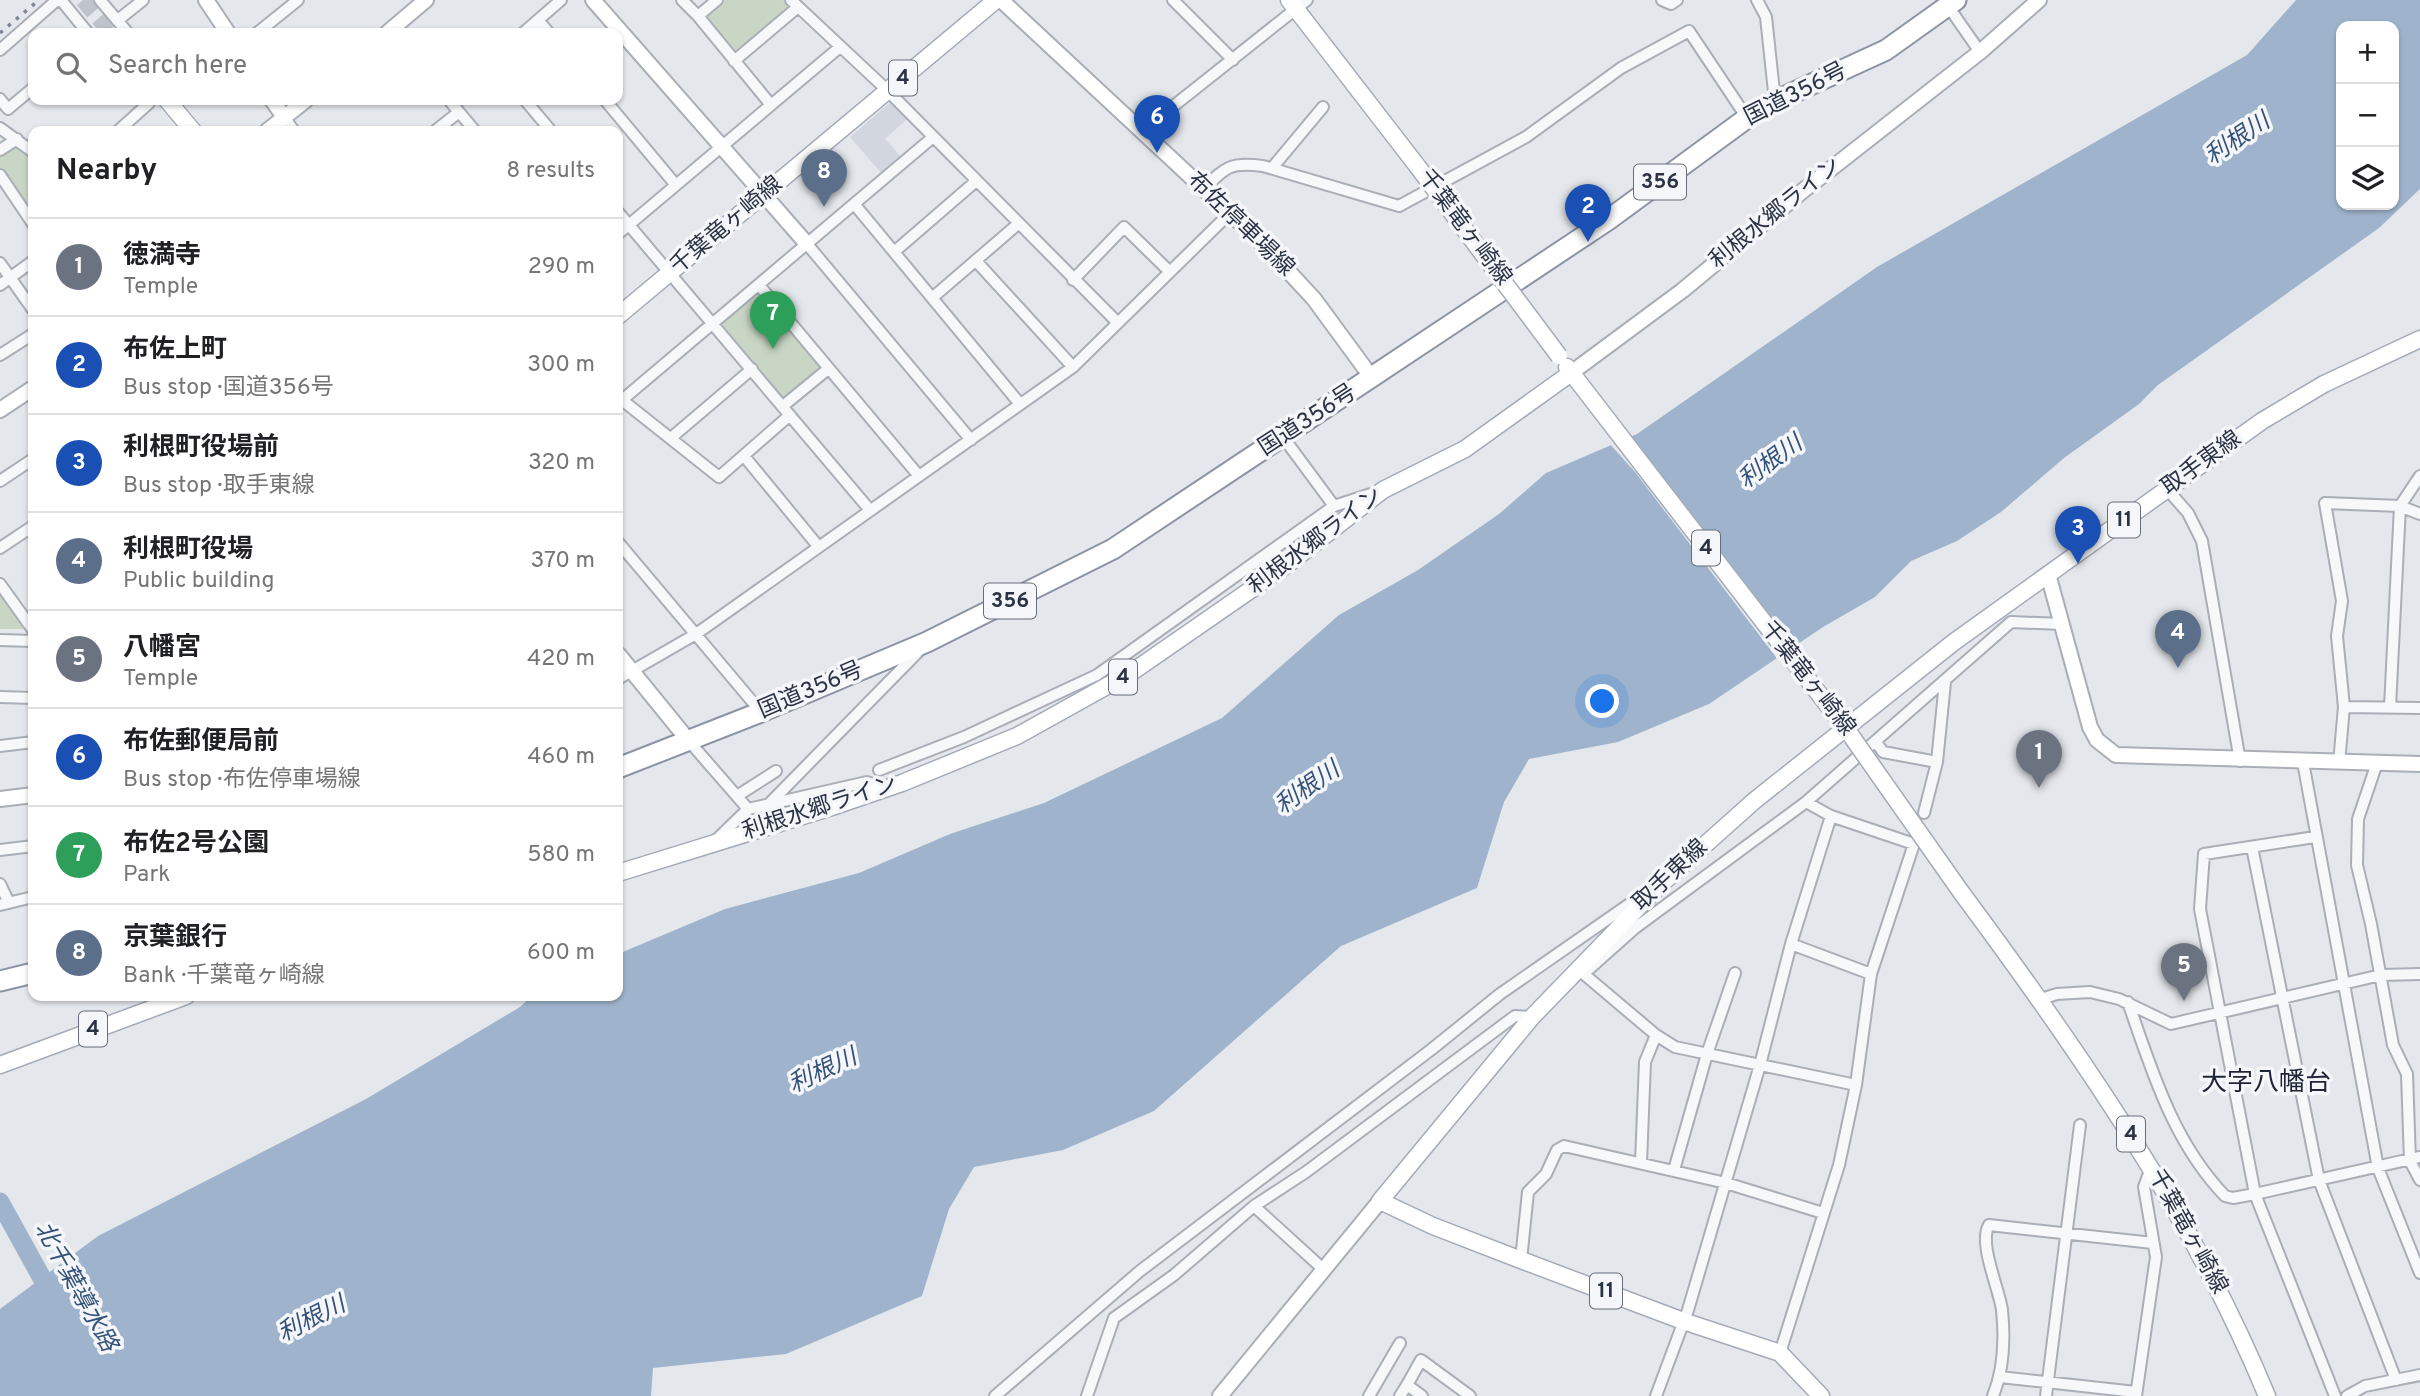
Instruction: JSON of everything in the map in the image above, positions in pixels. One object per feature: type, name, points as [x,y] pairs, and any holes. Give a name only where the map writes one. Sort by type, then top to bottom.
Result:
[{"type":"highway","name":"国道356号","points":[[623,766],[761,712],[927,642],[1113,549],[1608,220],[1747,118],[1775,101],[1886,50],[1952,3]]},
{"type":"highway","points":[[0,981],[28,974]]},
{"type":"main road","name":"千葉竜ヶ崎線","points":[[623,312],[999,0]]},
{"type":"main road","name":"千葉竜ヶ崎線","points":[[1298,3],[1575,379],[1848,732],[2040,999],[2152,1166],[2220,1290],[2267,1396]]},
{"type":"main road","points":[[171,105],[189,126]]},
{"type":"main road","name":"取手東線","points":[[1380,1201],[1532,1017],[1660,885],[1754,801],[1848,732],[2048,574],[2167,489],[2294,401],[2360,366],[2420,339]]},
{"type":"main road","name":"利根水郷ライン","points":[[623,872],[886,789],[1017,736],[1090,697],[1252,590],[1383,490],[1465,449],[1575,379]]},
{"type":"main road","name":"4","points":[[0,1065],[173,1001]]},
{"type":"main road","name":"11","points":[[1380,1201],[1433,1226],[1521,1260],[1682,1321],[1780,1353],[1821,1396]]},
{"type":"street","points":[[0,50],[59,0],[84,28]]},
{"type":"street","points":[[100,0],[124,28]]},
{"type":"street","points":[[118,20],[144,0]]},
{"type":"street","points":[[206,0],[225,28]]},
{"type":"street","points":[[262,28],[284,4],[298,0]]},
{"type":"street","points":[[393,28],[425,0]]},
{"type":"street","points":[[529,28],[561,0]]},
{"type":"street","points":[[593,0],[618,28]]},
{"type":"street","points":[[682,0],[771,105]]},
{"type":"street","points":[[698,16],[717,0]]},
{"type":"street","name":"布佐停車場線","points":[[999,0],[1204,189],[1314,299],[1372,378]]},
{"type":"street","points":[[1173,0],[1233,60]]},
{"type":"street","points":[[1662,0],[1671,4],[1677,0]]},
{"type":"street","points":[[1758,0],[1766,17],[1775,101]]},
{"type":"street","name":"利根水郷ライン","points":[[1575,379],[1800,193],[1980,52],[2039,0]]},
{"type":"street","points":[[1142,131],[1233,60],[1298,3]]},
{"type":"street","points":[[1952,3],[1980,52]]},
{"type":"street","points":[[734,61],[794,4],[888,91],[1117,323]]},
{"type":"street","points":[[538,20],[545,28]]},
{"type":"street","points":[[1204,189],[1230,164],[1240,163],[1272,169],[1399,206],[1526,137],[1621,68],[1689,31],[1747,118]]},
{"type":"street","points":[[623,34],[807,244],[971,440]]},
{"type":"street","points":[[623,229],[840,47]]},
{"type":"street","points":[[0,99],[8,109],[28,92]]},
{"type":"street","points":[[124,126],[147,105]]},
{"type":"street","points":[[276,105],[290,126]]},
{"type":"street","points":[[273,126],[300,105]]},
{"type":"street","points":[[453,105],[471,126]]},
{"type":"street","points":[[529,105],[547,126]]},
{"type":"street","points":[[609,105],[675,184]]},
{"type":"street","points":[[1272,169],[1323,107]]},
{"type":"street","points":[[441,126],[459,112]]},
{"type":"street","points":[[0,128],[28,148]]},
{"type":"street","points":[[623,399],[932,138]]},
{"type":"street","points":[[0,150],[17,139]]},
{"type":"street","points":[[0,176],[28,217]]},
{"type":"street","points":[[894,252],[975,182]]},
{"type":"street","points":[[855,205],[1020,404]]},
{"type":"street","points":[[623,676],[696,634],[1073,367],[1230,214]]},
{"type":"street","points":[[623,218],[714,322],[869,509]]},
{"type":"street","points":[[932,298],[1018,224]]},
{"type":"street","points":[[1073,280],[1124,228],[1170,272]]},
{"type":"street","points":[[976,261],[1073,367]]},
{"type":"street","points":[[0,263],[28,303]]},
{"type":"street","points":[[0,285],[28,264]]},
{"type":"street","points":[[759,285],[919,476]]},
{"type":"street","points":[[0,355],[28,337]]},
{"type":"street","points":[[671,437],[752,369]]},
{"type":"street","points":[[623,401],[719,477],[744,456],[828,369]]},
{"type":"street","points":[[0,410],[28,391]]},
{"type":"street","points":[[1283,437],[1334,506]]},
{"type":"street","points":[[744,456],[818,546]]},
{"type":"street","points":[[0,481],[28,462]]},
{"type":"street","points":[[2390,707],[2400,506],[2420,477]]},
{"type":"street","points":[[2167,489],[2189,513],[2202,541],[2240,761]]},
{"type":"street","points":[[878,770],[964,737],[1097,676],[1334,506],[1383,490]]},
{"type":"street","points":[[2339,763],[2344,707],[2337,636],[2342,601],[2325,503],[2400,506],[2420,514]]},
{"type":"street","points":[[1321,538],[1334,506]]},
{"type":"street","points":[[0,548],[28,529]]},
{"type":"street","points":[[623,548],[761,712]]},
{"type":"street","points":[[2048,574],[2090,727],[2106,749],[2127,757],[2420,764]]},
{"type":"street","points":[[0,584],[28,623]]},
{"type":"street","points":[[1579,970],[1589,969],[1645,920],[1806,802],[2011,622],[2062,624]]},
{"type":"street","points":[[0,640],[28,641]]},
{"type":"street","points":[[768,804],[927,642]]},
{"type":"street","points":[[623,660],[748,809]]},
{"type":"street","points":[[1924,813],[1937,762],[1945,682]]},
{"type":"street","points":[[0,697],[28,698]]},
{"type":"street","points":[[2344,707],[2420,708]]},
{"type":"street","points":[[1876,742],[1883,752],[1937,762]]},
{"type":"street","points":[[0,746],[28,743]]},
{"type":"street","points":[[2303,762],[2378,1168],[2420,1273]]},
{"type":"street","points":[[2377,763],[2358,819],[2357,865],[2393,1045],[2407,1074],[2415,1159],[2420,1180]]},
{"type":"street","points":[[737,796],[776,771]]},
{"type":"street","points":[[712,845],[748,809],[867,782],[886,789]]},
{"type":"street","points":[[0,799],[28,796]]},
{"type":"street","points":[[1780,1353],[1839,1165],[1856,1085],[1871,974],[1914,844],[1831,816],[1806,802]]},
{"type":"street","points":[[1656,1396],[1726,1183],[1791,944],[1831,816]]},
{"type":"street","points":[[2315,837],[2204,854],[2200,909],[2255,1194],[2335,1396]]},
{"type":"street","points":[[0,850],[28,847]]},
{"type":"street","points":[[2252,847],[2319,1180],[2396,1380]]},
{"type":"street","points":[[0,884],[4,904],[28,898]]},
{"type":"street","points":[[995,1396],[1140,1271],[1432,1049],[1500,994],[1552,960],[1624,906],[1660,885]]},
{"type":"street","points":[[1791,944],[1871,974]]},
{"type":"street","points":[[1579,970],[1656,1035],[1675,1047],[1856,1085]]},
{"type":"street","points":[[1674,1170],[1707,1054],[1735,973]]},
{"type":"street","points":[[2040,999],[2065,993],[2090,992],[2128,1002],[2162,1022],[2171,1024],[2381,975],[2420,974]]},
{"type":"street","points":[[2128,1002],[2174,1123],[2191,1155],[2225,1196],[2233,1198],[2255,1194],[2415,1159]]},
{"type":"street","points":[[1087,1396],[1114,1318],[1174,1275],[1254,1206],[1306,1172],[1515,1016],[1532,1017]]},
{"type":"street","points":[[1641,1162],[1644,1062],[1656,1035]]},
{"type":"street","points":[[2046,1396],[2080,1125]]},
{"type":"street","points":[[1521,1260],[1528,1192],[1546,1174],[1557,1150],[1564,1146],[1726,1183],[1823,1213]]},
{"type":"street","points":[[2000,1377],[2136,1394],[2156,1257],[2144,1187],[2152,1166]]},
{"type":"street","points":[[1220,1396],[1380,1201]]},
{"type":"street","points":[[1254,1206],[1323,1269]]},
{"type":"street","points":[[1993,1396],[2000,1377],[2002,1309],[1985,1241],[1986,1231],[1993,1224],[2066,1235],[2153,1243]]},
{"type":"street","points":[[1369,1396],[1400,1343]]},
{"type":"street","points":[[1400,1396],[1421,1360],[1470,1396]]},
{"type":"street","points":[[2347,1396],[2365,1386],[2420,1375]]},
{"type":"street","points":[[1407,1385],[1422,1396]]},
{"type":"shaded area","points":[[891,102],[907,119],[885,139],[902,158],[883,175],[850,137]]},
{"type":"green space","points":[[725,0],[783,0],[791,7],[734,55],[704,18]]},
{"type":"green space","points":[[17,139],[28,148],[28,217],[0,175],[0,150]]},
{"type":"green space","points":[[758,294],[822,370],[785,402],[723,328],[723,322]]},
{"type":"green space","points":[[0,588],[28,628],[0,629]]},
{"type":"water","name":"利根川","points":[[2296,0],[2420,0],[2420,189],[2399,209],[2399,21],[2336,21],[2336,210],[2398,210],[2379,228],[2158,385],[2139,404],[2064,458],[2001,512],[1957,541],[1911,561],[1875,597],[1823,627],[1709,704],[1618,742],[1529,759],[1504,802],[1477,888],[1341,946],[1154,1111],[1063,1150],[974,1167],[949,1209],[922,1296],[786,1354],[653,1368],[651,1396],[0,1396],[0,1309],[98,1236],[366,1099],[527,1001],[623,1001],[623,952],[725,909],[859,873],[950,834],[1044,803],[1222,718],[1339,615],[1418,570],[1499,514],[1546,473],[1637,434],[1877,267],[2247,55]]},
{"type":"pier","points":[[1628,434],[1715,550],[1798,648],[1779,661],[1635,472],[1609,443]]},
{"type":"waterway","name":"北千葉導水路","points":[[0,1202],[54,1300]]},
{"type":"tunnel","points":[[83,0],[107,28]]},
{"type":"railway","points":[[0,33],[39,0]]},
{"type":"place","name":"布佐郵便局前","points":[[1157,153]]},
{"type":"place","name":"京葉銀行","points":[[824,207]]},
{"type":"place","name":"布佐上町","points":[[1588,242]]},
{"type":"place","name":"布佐2号公園","points":[[773,349]]},
{"type":"place","name":"利根町役場前","points":[[2078,564]]},
{"type":"place","name":"利根町役場","points":[[2178,668]]},
{"type":"place","name":"徳満寺","points":[[2039,788]]},
{"type":"place","name":"八幡宮","points":[[2184,1001]]},
{"type":"district","name":"大字八幡台","points":[[2266,1083]]}]
